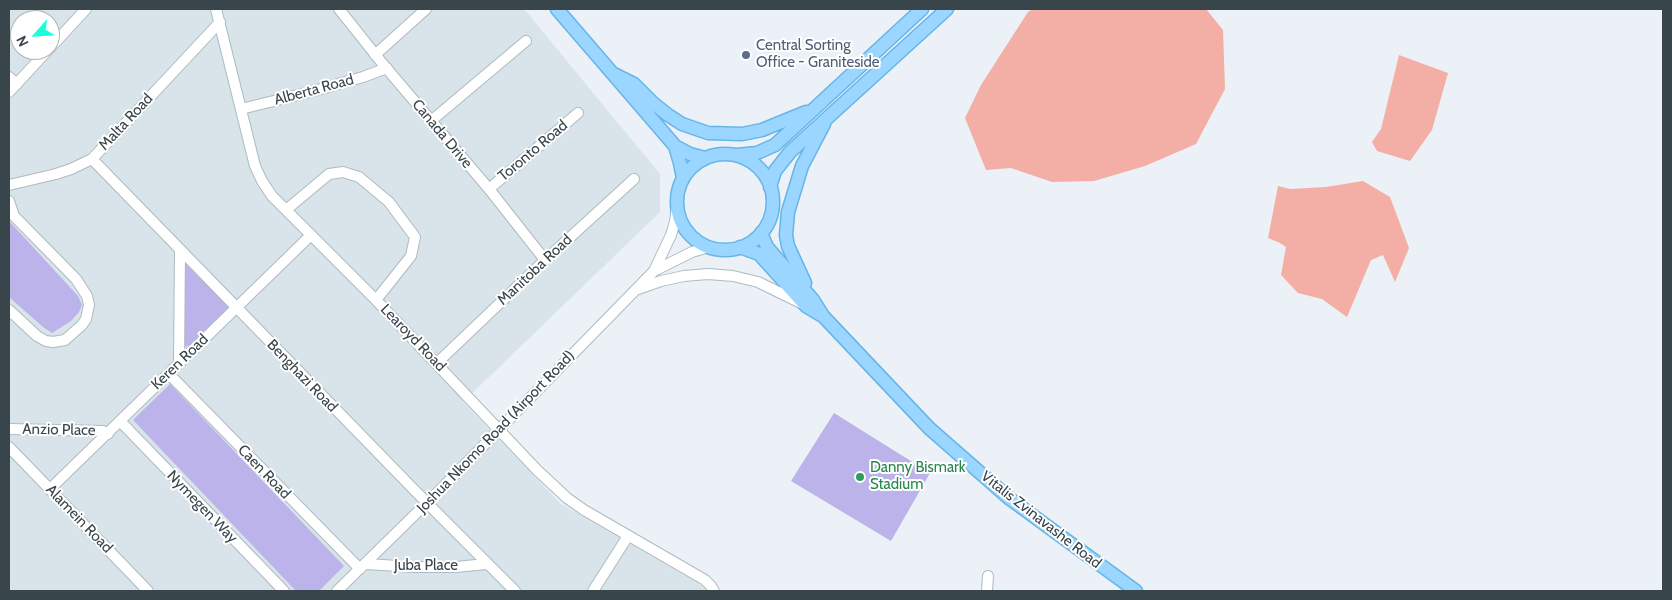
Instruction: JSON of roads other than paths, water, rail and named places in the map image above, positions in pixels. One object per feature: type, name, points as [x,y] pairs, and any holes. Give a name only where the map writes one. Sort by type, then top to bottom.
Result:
[{"type":"main road","points":[[557,9],[675,146],[690,154],[704,158]]},
{"type":"main road","points":[[736,155],[748,160],[765,176],[770,187],[772,211],[768,223],[761,234],[752,242],[740,247],[719,250],[697,241],[680,220],[677,207],[678,192],[683,178],[696,163],[704,158],[725,154],[758,154],[770,148],[922,9]]},
{"type":"main road","points":[[770,187],[776,171],[790,152],[946,9]]},
{"type":"main road","points":[[612,72],[629,80],[668,115],[682,124],[708,133],[742,134],[762,130],[815,108]]},
{"type":"main road","points":[[810,303],[791,257],[786,235],[792,195],[802,166],[830,114]]},
{"type":"main road","points":[[675,146],[683,178]]},
{"type":"main road","name":"Vitalis Zvinavashe Road","points":[[761,234],[767,247],[810,303]]},
{"type":"main road","name":"Vitalis Zvinavashe Road","points":[[740,247],[759,254],[823,316],[929,428],[1010,500],[1136,591]]},
{"type":"street","points":[[60,37],[86,9]]},
{"type":"street","name":"Learoyd Road","points":[[216,9],[255,166],[272,196],[437,363],[537,470],[567,498],[584,510],[705,580],[714,591]]},
{"type":"street","name":"Canada Drive","points":[[339,9],[375,55],[489,189],[545,260]]},
{"type":"street","points":[[375,55],[426,9]]},
{"type":"street","name":"Malta Road","points":[[9,185],[64,172],[92,159],[220,22]]},
{"type":"street","points":[[431,121],[526,41]]},
{"type":"street","points":[[9,92],[13,80],[36,60]]},
{"type":"street","name":"Alberta Road","points":[[241,109],[319,90],[386,68]]},
{"type":"street","name":"Toronto Road","points":[[489,189],[578,113]]},
{"type":"street","name":"Benghazi Road","points":[[92,159],[486,564],[515,591]]},
{"type":"street","points":[[286,210],[329,174],[343,172],[359,177],[390,202],[414,237],[411,256],[376,300]]},
{"type":"street","name":"Manitoba Road","points":[[437,363],[545,260],[634,179]]},
{"type":"street","points":[[9,201],[14,216],[76,279],[87,296],[89,305],[86,319],[82,325],[65,340],[54,342],[46,341],[37,336],[9,310]]},
{"type":"street","points":[[654,271],[671,236],[677,207]]},
{"type":"street","name":"Keren Road","points":[[50,489],[311,235]]},
{"type":"street","points":[[654,271],[692,252],[708,247]]},
{"type":"street","points":[[179,362],[180,250]]},
{"type":"street","name":"Joshua Nkomo Road (Airport Road)","points":[[337,591],[427,503],[654,271]]},
{"type":"street","points":[[635,290],[660,281],[708,274],[733,276],[758,282],[810,303]]},
{"type":"street","name":"Caen Road","points":[[168,374],[363,567]]},
{"type":"street","name":"Nymegen Way","points":[[120,421],[284,591]]},
{"type":"street","name":"Anzio Place","points":[[9,429],[103,431],[108,434]]},
{"type":"street","name":"Alamein Road","points":[[9,447],[148,591]]},
{"type":"street","points":[[593,591],[628,536]]},
{"type":"street","name":"Juba Place","points":[[363,567],[456,567],[486,564]]},
{"type":"street","points":[[987,591],[988,576]]},
{"type":"place","name":"Central Sorting Office - Graniteside","points":[[746,55]]},
{"type":"place","name":"Danny Bismark Stadium","points":[[860,477]]}]
